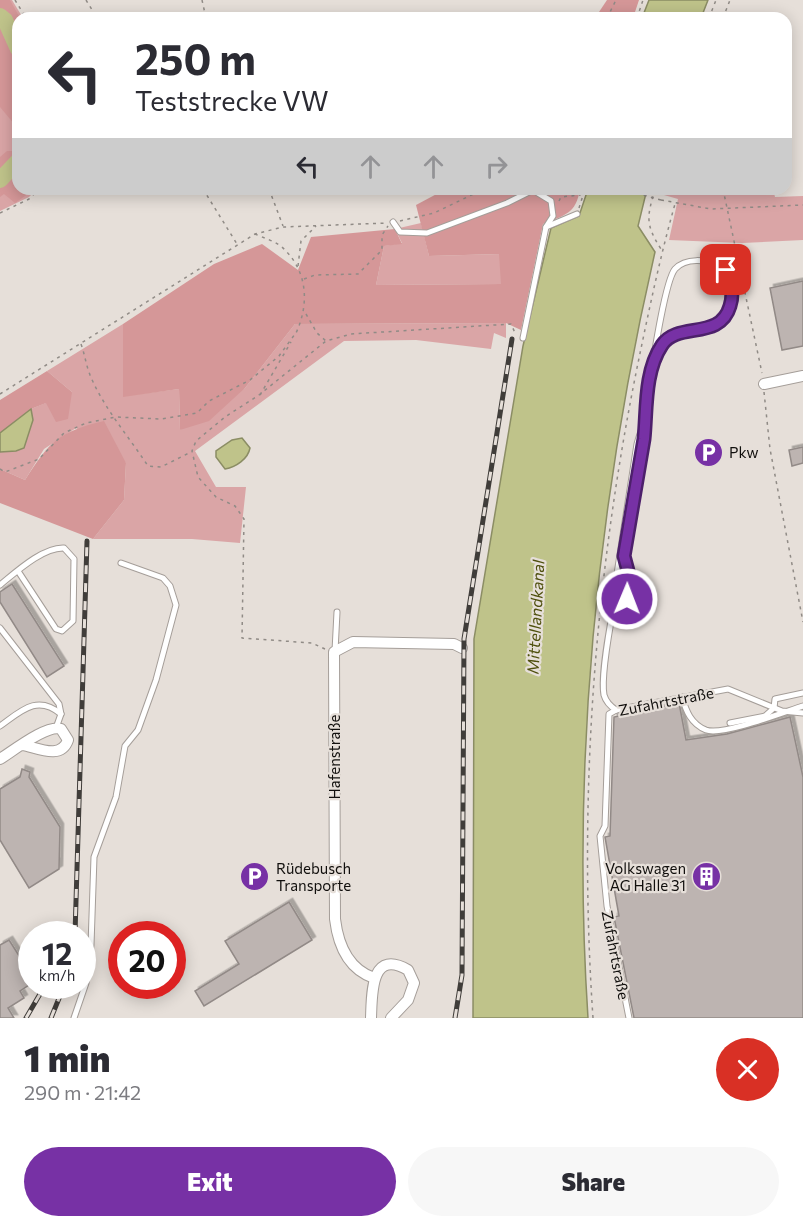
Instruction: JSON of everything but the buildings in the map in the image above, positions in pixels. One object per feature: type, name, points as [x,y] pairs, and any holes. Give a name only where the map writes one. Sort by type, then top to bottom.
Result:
[{"type":"street","points":[[764,384],[803,376]]},
{"type":"street","points":[[334,652],[353,642],[454,644],[462,648]]},
{"type":"street","name":"Hafenstraße","points":[[334,652],[335,919],[337,936],[344,952],[360,971],[374,978]]},
{"type":"street","points":[[0,759],[23,745],[50,729],[56,728],[65,732],[68,740],[62,750],[57,752],[23,745]]},
{"type":"street","points":[[371,1018],[374,978],[380,969],[395,965],[408,970],[412,976],[413,992],[391,1018]]},
{"type":"lane","points":[[392,223],[400,232],[427,233],[523,195]]},
{"type":"lane","points":[[520,338],[546,227],[553,216],[551,201],[541,195]]},
{"type":"lane","points":[[546,227],[577,214]]},
{"type":"lane","points":[[616,594],[624,529],[643,423],[653,365],[663,343],[675,335],[711,328],[723,320],[730,309],[732,295],[729,277],[719,265],[693,260],[676,268],[669,279],[650,381],[643,423],[644,439],[624,556],[616,594],[611,613],[604,688],[609,704],[616,710]]},
{"type":"lane","points":[[0,585],[18,571],[55,548],[63,548],[74,559],[73,621],[69,628],[62,632],[56,629],[18,571]]},
{"type":"lane","points":[[616,594],[624,600],[632,591],[624,556]]},
{"type":"lane","points":[[74,1018],[86,983],[91,945],[94,856],[116,797],[125,746],[138,730],[156,680],[176,605],[170,586],[163,578],[121,563]]},
{"type":"lane","points":[[334,652],[336,612]]},
{"type":"lane","points":[[0,628],[53,693],[61,714],[56,728]]},
{"type":"lane","name":"Zufahrtstraße","points":[[609,730],[609,714],[616,710],[728,689],[774,708],[803,713]]},
{"type":"lane","points":[[730,723],[765,716],[774,708],[775,699],[803,693]]},
{"type":"lane","points":[[682,697],[691,718],[707,730],[753,723],[803,706]]},
{"type":"lane","points":[[0,726],[24,709],[40,704],[50,705],[61,714]]},
{"type":"lane","name":"Zufahrtsraße","points":[[609,730],[605,826],[600,836],[607,906],[628,1018]]},
{"type":"path","points":[[0,213],[33,195]]},
{"type":"path","points":[[207,195],[237,245]]},
{"type":"path","points":[[271,195],[283,227]]},
{"type":"path","points":[[0,394],[255,234],[283,227],[392,223],[434,213],[472,195]]},
{"type":"path","points":[[561,197],[580,195]]},
{"type":"path","points":[[577,214],[583,195]]},
{"type":"path","points":[[643,195],[675,204],[727,208],[803,205]]},
{"type":"path","points":[[653,195],[648,213],[649,230],[662,249],[675,204]]},
{"type":"path","points":[[724,195],[764,384],[770,449],[803,622]]},
{"type":"path","points":[[303,279],[315,275],[358,274],[382,250],[382,235],[392,223]]},
{"type":"path","points":[[298,267],[301,241],[318,225]]},
{"type":"path","points":[[255,234],[283,248],[298,267],[303,279],[305,313],[317,333],[326,341]]},
{"type":"path","points":[[259,396],[305,313]]},
{"type":"path","points":[[334,652],[312,644],[242,638],[244,519],[235,506],[216,497],[198,477],[192,451],[196,441],[259,396],[326,341],[351,334],[511,324],[520,338]]},
{"type":"path","points":[[0,469],[4,472],[39,459],[64,434],[86,423],[116,417],[161,420],[197,413],[209,402],[249,380],[279,356],[295,334]]},
{"type":"path","points":[[80,344],[88,360],[89,374],[148,466],[161,467],[192,451]]},
{"type":"shaded area","points":[[0,0],[12,0],[19,12],[12,12],[12,195],[31,195],[0,211]]},
{"type":"shaded area","points":[[0,0],[10,0],[17,12],[12,12],[12,121],[0,107]]},
{"type":"shaded area","points":[[607,0],[639,0],[635,12],[599,12]]},
{"type":"shaded area","points":[[7,151],[12,151],[12,195],[26,195],[15,203],[4,194],[0,197],[0,157]]},
{"type":"shaded area","points":[[435,195],[578,195],[572,209],[563,216],[543,224],[521,330],[506,323],[295,324],[245,388],[209,421],[180,430],[179,389],[123,397],[123,324],[214,264],[262,244],[298,270],[311,237],[395,229],[402,244],[384,246],[376,285],[501,284],[499,254],[429,256],[416,205]]},
{"type":"shaded area","points":[[664,195],[803,196],[803,240],[742,243],[669,240],[678,199]]},
{"type":"shaded area","points":[[421,223],[429,256],[500,254],[502,284],[376,285],[384,246],[402,243],[395,229]]},
{"type":"shaded area","points":[[506,323],[506,338],[494,333],[491,349],[416,340],[344,341],[195,451],[216,487],[246,487],[240,543],[192,539],[93,539],[124,500],[126,463],[76,428],[44,449],[25,480],[0,469],[0,433],[31,409],[72,392],[47,371],[123,324],[123,396],[179,389],[180,430],[245,388],[295,324]]},
{"type":"shaded area","points":[[47,371],[72,392],[68,419],[56,422],[46,403],[31,409],[33,420],[24,448],[0,452],[0,400]]},
{"type":"shaded area","points":[[104,421],[126,463],[124,500],[93,539],[0,503],[0,469],[25,480],[41,456],[65,434]]},
{"type":"water","points":[[649,0],[708,0],[703,12],[644,12]]},
{"type":"water","name":"Mittellandkanal","points":[[586,195],[646,195],[638,226],[655,252],[618,442],[593,632],[586,728],[583,824],[588,1018],[473,1018],[474,639],[523,346],[551,228],[579,216]]},
{"type":"water","points":[[31,409],[33,420],[24,448],[0,452],[0,433]]},
{"type":"water","points":[[242,438],[250,448],[247,456],[237,464],[225,469],[216,457],[216,451],[232,440]]},
{"type":"waterway","points":[[0,16],[5,20],[12,36]]},
{"type":"waterway","points":[[0,180],[12,167]]},
{"type":"railway","points":[[455,1018],[462,975],[464,639],[512,339]]},
{"type":"railway","points":[[75,921],[87,541]]},
{"type":"railway","points":[[26,1018],[37,999]]},
{"type":"railway","points":[[51,1018],[59,999]]},
{"type":"place","name":"Pkw","points":[[708,452]]},
{"type":"place","name":"Rüdebusch Transporte","points":[[255,877]]},
{"type":"place","name":"Volkswagen AG Halle 31","points":[[707,877]]},
{"type":"route","points":[[627,599],[632,586],[624,556],[644,439],[643,423],[653,365],[658,352],[668,338],[711,328],[723,320],[730,309],[732,295],[726,270]]}]
